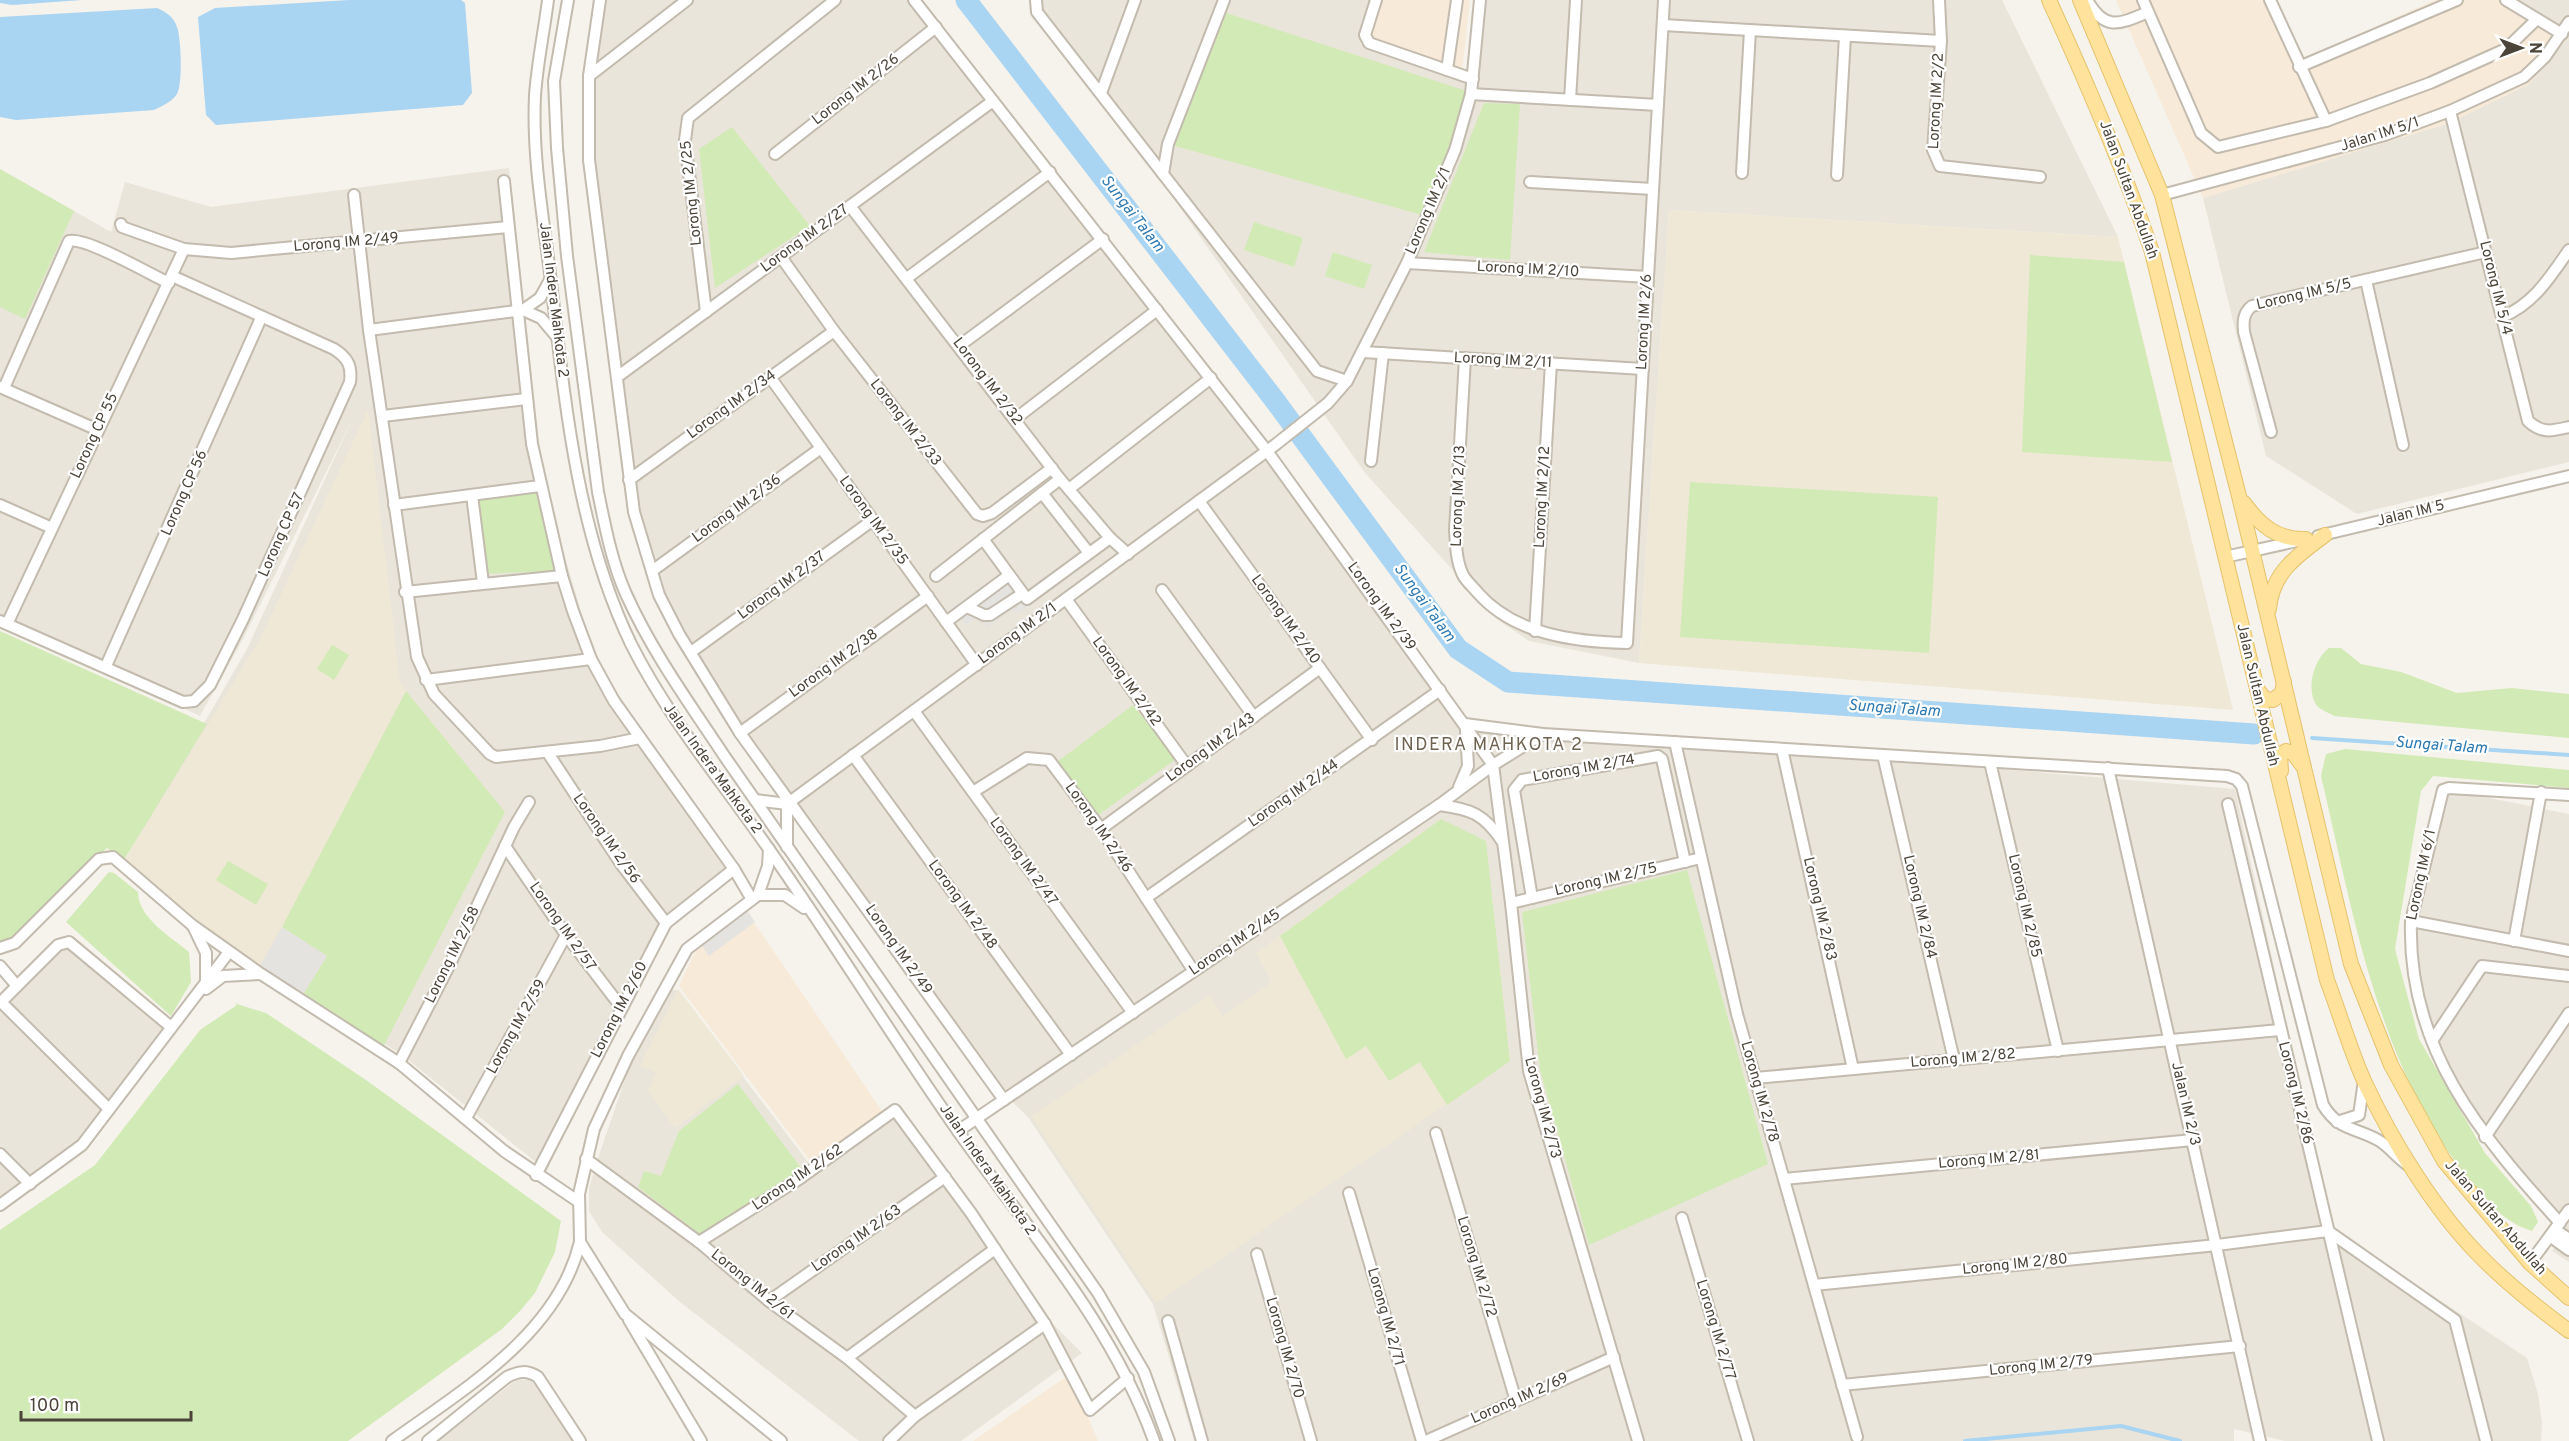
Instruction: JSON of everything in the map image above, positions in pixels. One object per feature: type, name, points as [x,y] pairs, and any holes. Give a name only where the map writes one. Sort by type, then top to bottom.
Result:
[{"type":"main road","name":"Jalan Sultan Abdullah","points":[[2049,0],[2096,103],[2129,184],[2152,252],[2327,980],[2364,1081],[2414,1168],[2440,1207],[2477,1253],[2516,1291],[2569,1330]]},
{"type":"main road","name":"Jalan Sultan Abdullah","points":[[2080,0],[2162,195],[2253,551],[2351,964],[2391,1065],[2444,1161],[2530,1263],[2569,1298]]},
{"type":"main road","points":[[2239,496],[2256,519],[2268,530],[2293,540],[2306,539]]},
{"type":"main road","points":[[2268,617],[2270,598],[2275,583],[2287,563],[2325,535]]},
{"type":"main road","points":[[2256,687],[2265,699],[2273,700],[2282,693],[2284,680]]},
{"type":"main road","points":[[2284,806],[2280,755],[2286,751],[2293,753],[2306,770]]},
{"type":"main road","points":[[2516,1291],[2569,1342]]},
{"type":"street","name":"Jalan Indera Mahkota 2","points":[[548,0],[535,112],[542,217],[557,337],[583,505],[598,557],[631,643],[657,692],[769,848],[958,1131],[1092,1317],[1128,1378],[1154,1441]]},
{"type":"street","name":"Jalan Indera Mahkota 2","points":[[568,0],[554,81],[557,148],[567,256],[598,492],[625,593],[675,682],[1098,1293],[1144,1372],[1169,1441]]},
{"type":"street","name":"Lorong IM 2/49","points":[[600,0],[590,76],[589,160],[629,480],[636,521],[664,608],[740,733],[1004,1100]]},
{"type":"street","points":[[590,76],[687,0]]},
{"type":"street","name":"Lorong IM 2/25","points":[[706,312],[685,140],[688,118],[835,0]]},
{"type":"street","name":"Lorong IM 2/39","points":[[914,0],[1156,310],[1271,448],[1493,765]]},
{"type":"street","points":[[1036,0],[1037,12],[1317,371],[1347,381]]},
{"type":"street","points":[[1101,93],[1135,0]]},
{"type":"street","points":[[1163,174],[1168,144],[1224,0]]},
{"type":"street","points":[[1376,0],[1365,34],[1369,43],[1473,79]]},
{"type":"street","points":[[1447,70],[1457,0]]},
{"type":"street","name":"Lorong IM 2/1","points":[[789,802],[1271,448],[1328,403],[1347,381],[1407,263],[1455,150],[1471,94],[1479,0]]},
{"type":"street","points":[[1570,100],[1576,0]]},
{"type":"street","name":"Lorong IM 2/6","points":[[1627,644],[1664,0]]},
{"type":"street","name":"Lorong IM 2/2","points":[[1939,0],[1941,41],[1933,150],[1935,160],[1940,166],[2040,177]]},
{"type":"street","points":[[2086,0],[2108,22],[2115,25],[2148,12]]},
{"type":"street","points":[[2143,0],[2201,133],[2210,143],[2218,147],[2326,121],[2430,83],[2506,49],[2537,18]]},
{"type":"street","points":[[2270,0],[2299,67],[2326,121]]},
{"type":"street","points":[[2299,67],[2457,0]]},
{"type":"street","points":[[2506,0],[2562,34]]},
{"type":"street","name":"Jalan IM 5/1","points":[[2162,195],[2385,135],[2450,111],[2524,77],[2545,57],[2569,21]]},
{"type":"street","points":[[1663,25],[1941,41]]},
{"type":"street","name":"Lorong IM 2/26","points":[[776,154],[936,27]]},
{"type":"street","points":[[1742,173],[1750,30]]},
{"type":"street","points":[[1837,175],[1845,36]]},
{"type":"street","points":[[1471,94],[1658,105]]},
{"type":"street","name":"Lorong IM 2/27","points":[[617,377],[993,101]]},
{"type":"street","name":"Lorong IM 5/4","points":[[2450,111],[2528,421],[2536,429],[2547,432],[2569,427]]},
{"type":"street","points":[[907,278],[1050,172]]},
{"type":"street","points":[[504,181],[520,310],[526,399],[540,486],[562,576],[591,659],[614,701],[755,897]]},
{"type":"street","points":[[1530,182],[1653,189]]},
{"type":"street","points":[[354,195],[369,330],[383,416],[405,592],[417,657],[426,680],[434,694],[490,754],[502,758],[600,746],[640,738]]},
{"type":"street","name":"Lorong IM 2/32","points":[[850,206],[1060,479],[1110,538],[1128,554]]},
{"type":"street","name":"Lorong IM 2/49","points":[[121,224],[123,227],[184,249],[231,253],[508,227]]},
{"type":"street","points":[[959,346],[1102,239]]},
{"type":"street","points":[[98,430],[2,388],[64,246],[73,240],[261,318]]},
{"type":"street","name":"Lorong CP 55","points":[[3,622],[52,528],[184,249]]},
{"type":"street","points":[[2502,317],[2524,306],[2538,293],[2569,250]]},
{"type":"street","name":"Lorong IM 5/5","points":[[2271,432],[2244,332],[2247,310],[2252,306],[2486,252]]},
{"type":"street","name":"Lorong IM 2/33","points":[[781,256],[834,331],[977,514],[982,516],[992,513],[1052,468]]},
{"type":"street","name":"Lorong IM 2/10","points":[[1407,263],[1648,277]]},
{"type":"street","points":[[369,330],[520,310],[540,298],[551,278]]},
{"type":"street","points":[[2366,280],[2403,445]]},
{"type":"street","points":[[520,310],[541,318],[557,337]]},
{"type":"street","points":[[1015,419],[1156,310]]},
{"type":"street","name":"Lorong CP 57","points":[[106,666],[183,702],[194,701],[210,685],[243,620],[350,382],[350,366],[342,354],[261,318]]},
{"type":"street","name":"Lorong CP 56","points":[[106,666],[261,318]]},
{"type":"street","name":"Lorong IM 2/34","points":[[629,480],[834,331]]},
{"type":"street","name":"Lorong IM 2/11","points":[[1363,352],[1643,369]]},
{"type":"street","points":[[1371,461],[1383,353]]},
{"type":"street","name":"Lorong IM 2/13","points":[[1465,358],[1455,530],[1457,556],[1463,576],[1491,608],[1535,631],[1579,640],[1627,644]]},
{"type":"street","name":"Lorong IM 2/12","points":[[1535,631],[1551,363]]},
{"type":"street","name":"Lorong IM 2/35","points":[[770,377],[976,665]]},
{"type":"street","points":[[1069,489],[1211,378]]},
{"type":"street","points":[[383,416],[526,399]]},
{"type":"street","name":"Lorong IM 2/36","points":[[652,571],[821,448]]},
{"type":"street","name":"Jalan IM 5","points":[[2225,557],[2569,476]]},
{"type":"street","points":[[936,576],[1060,479]]},
{"type":"street","points":[[394,505],[540,486]]},
{"type":"street","points":[[1042,494],[1089,553]]},
{"type":"street","points":[[472,495],[483,583]]},
{"type":"street","name":"Lorong IM 2/40","points":[[1199,501],[1372,740]]},
{"type":"street","points":[[0,505],[52,528]]},
{"type":"street","name":"Lorong IM 2/37","points":[[691,652],[873,520]]},
{"type":"street","points":[[982,539],[1022,594],[1028,598],[1110,538]]},
{"type":"street","points":[[405,592],[562,576]]},
{"type":"street","points":[[946,622],[1008,576]]},
{"type":"street","points":[[1162,590],[1254,717]]},
{"type":"street","points":[[967,607],[984,615],[990,615],[1022,594]]},
{"type":"street","name":"Lorong IM 2/38","points":[[740,733],[928,596]]},
{"type":"street","name":"Lorong IM 2/42","points":[[1066,599],[1187,766]]},
{"type":"street","points":[[3,622],[106,666]]},
{"type":"street","points":[[426,680],[591,659]]},
{"type":"street","name":"Lorong IM 2/43","points":[[1101,829],[1320,668]]},
{"type":"street","points":[[657,692],[663,684],[675,682]]},
{"type":"street","name":"Lorong IM 2/44","points":[[1146,897],[1440,690]]},
{"type":"street","name":"Lorong IM 2/47","points":[[914,711],[1133,1012]]},
{"type":"street","points":[[1457,790],[1468,766],[1465,724],[1543,734],[2108,768],[2227,776],[2236,779],[2242,786],[2323,1105],[2337,1122],[2347,1129],[2378,1140],[2396,1157],[2414,1168]]},
{"type":"street","name":"Lorong IM 2/45","points":[[958,1131],[1439,805],[1493,765],[1543,734]]},
{"type":"street","name":"Lorong IM 2/78","points":[[1675,742],[1737,1014],[1857,1437]]},
{"type":"street","name":"Lorong IM 2/83","points":[[1782,749],[1854,1069]]},
{"type":"street","name":"Lorong IM 2/56","points":[[548,753],[621,864],[666,923]]},
{"type":"street","name":"Lorong IM 2/84","points":[[1883,754],[1954,1060]]},
{"type":"street","name":"Lorong IM 2/48","points":[[853,755],[1071,1055]]},
{"type":"street","name":"Lorong IM 2/74","points":[[1532,898],[1514,790],[1522,780],[1658,756],[1662,759],[1685,862]]},
{"type":"street","name":"Lorong IM 2/46","points":[[973,792],[1027,758],[1050,760],[1101,829],[1193,970]]},
{"type":"street","name":"Lorong IM 2/85","points":[[1990,762],[2058,1051]]},
{"type":"street","name":"Lorong IM 2/73","points":[[1493,765],[1529,1071],[1638,1441]]},
{"type":"street","name":"Jalan IM 2/3","points":[[2108,768],[2260,1441]]},
{"type":"street","name":"Lorong IM 6/1","points":[[2569,795],[2449,788],[2443,790],[2411,921],[2414,980],[2432,1041],[2454,1090],[2485,1137],[2569,1250]]},
{"type":"street","points":[[2514,941],[2541,792]]},
{"type":"street","points":[[755,800],[789,802],[787,846]]},
{"type":"street","name":"Lorong IM 2/58","points":[[399,1063],[450,964],[505,846],[529,802]]},
{"type":"street","name":"Lorong IM 2/86","points":[[2228,804],[2378,1441]]},
{"type":"street","points":[[1439,805],[1457,807],[1484,819],[1503,844]]},
{"type":"street","name":"Lorong IM 2/57","points":[[505,846],[566,935],[621,1007]]},
{"type":"street","points":[[392,1441],[520,1343],[563,1287],[575,1262],[580,1242],[579,1202],[594,1129],[628,1056],[687,949],[755,897],[768,866],[769,848]]},
{"type":"street","points":[[0,948],[15,943],[99,859],[108,856],[122,862],[192,925],[261,974],[399,1063],[536,1175],[579,1202]]},
{"type":"street","name":"Lorong IM 2/75","points":[[1511,903],[1701,858]]},
{"type":"street","name":"Lorong IM 2/60","points":[[536,1175],[666,923],[735,869]]},
{"type":"street","points":[[755,897],[785,895],[809,911]]},
{"type":"street","points":[[2411,921],[2569,951]]},
{"type":"street","points":[[192,925],[206,953],[206,980]]},
{"type":"street","name":"Lorong IM 2/59","points":[[466,1118],[566,935]]},
{"type":"street","points":[[109,1110],[1,1003],[58,945],[67,942],[74,944],[171,1028]]},
{"type":"street","points":[[0,1205],[76,1151],[229,952]]},
{"type":"street","points":[[0,966],[17,986]]},
{"type":"street","points":[[2432,1041],[2482,966],[2569,976]]},
{"type":"street","points":[[183,1013],[216,979],[233,973],[261,974]]},
{"type":"street","points":[[2485,1137],[2569,1013]]},
{"type":"street","name":"Lorong IM 2/82","points":[[1755,1078],[2280,1030]]},
{"type":"street","points":[[2337,1122],[2359,1115],[2364,1081]]},
{"type":"street","name":"Lorong IM 2/62","points":[[699,1242],[799,1179],[895,1110],[945,1177]]},
{"type":"street","name":"Lorong IM 2/72","points":[[1436,1133],[1516,1401]]},
{"type":"street","name":"Lorong IM 2/81","points":[[1784,1179],[2193,1140]]},
{"type":"street","points":[[0,1154],[30,1184]]},
{"type":"street","name":"Lorong IM 2/61","points":[[586,1159],[699,1242],[769,1301],[847,1358],[915,1416]]},
{"type":"street","points":[[945,1177],[1045,1324],[1090,1410],[1128,1378]]},
{"type":"street","name":"Lorong IM 2/63","points":[[769,1301],[945,1177]]},
{"type":"street","name":"Lorong IM 2/71","points":[[1349,1193],[1424,1441]]},
{"type":"street","points":[[2530,1263],[2569,1210]]},
{"type":"street","name":"Lorong IM 2/77","points":[[1682,1218],[1748,1441]]},
{"type":"street","name":"Lorong IM 6/1","points":[[2556,1230],[2569,1239]]},
{"type":"street","points":[[2328,1231],[2455,1320],[2486,1441]]},
{"type":"street","name":"Lorong IM 2/80","points":[[1814,1285],[2217,1245],[2328,1231]]},
{"type":"street","points":[[580,1242],[701,1441]]},
{"type":"street","points":[[847,1358],[995,1248]]},
{"type":"street","name":"Lorong IM 2/70","points":[[1257,1254],[1311,1441]]},
{"type":"street","points":[[625,1314],[781,1441]]},
{"type":"street","points":[[1168,1321],[1202,1441]]},
{"type":"street","points":[[889,1441],[915,1416],[1045,1324]]},
{"type":"street","name":"Lorong IM 2/79","points":[[1842,1385],[2240,1346]]},
{"type":"street","name":"Lorong IM 2/69","points":[[1424,1441],[1614,1357]]},
{"type":"street","points":[[428,1441],[507,1377],[530,1371],[538,1377],[580,1441]]},
{"type":"shaded area","points":[[603,0],[908,0],[1468,720],[1548,731],[2235,789],[2331,1228],[2527,1358],[2538,1394],[2542,1423],[2541,1441],[2285,1441],[2234,1429],[2234,1441],[1194,1441],[1153,1304],[1028,1117],[1007,1097],[743,730],[648,572],[620,374],[590,111]]},
{"type":"shaded area","points":[[1035,0],[1374,0],[1360,44],[1470,80],[1477,0],[2002,0],[2118,237],[1669,210],[1639,663],[1529,641],[1498,620],[1365,473]]},
{"type":"shaded area","points":[[1378,0],[1470,0],[1461,81],[1363,48]]},
{"type":"shaded area","points":[[2116,0],[2277,0],[2303,59],[2435,0],[2501,0],[2567,39],[2529,84],[2449,123],[2203,198]]},
{"type":"shaded area","points":[[2501,0],[2569,0],[2569,462],[2357,514],[2266,456],[2203,198],[2449,123],[2529,84],[2567,39]]},
{"type":"shaded area","points":[[509,168],[544,486],[595,659],[736,869],[665,927],[619,1014],[547,1171],[402,1055],[256,960],[129,853],[247,649],[352,420],[243,639],[200,716],[0,625],[0,169],[111,232],[125,182],[211,207]]},
{"type":"shaded area","points":[[1669,210],[2118,237],[2233,710],[1639,663]]},
{"type":"shaded area","points":[[368,410],[400,683],[505,812],[381,1051],[258,969],[124,861],[260,639]]},
{"type":"shaded area","points":[[999,574],[1025,599],[1027,606],[1019,613],[1012,609],[988,627],[984,621],[980,624],[976,618],[966,625],[952,607]]},
{"type":"shaded area","points":[[2455,791],[2569,814],[2569,1262],[2552,1251],[2566,1226],[2527,1182],[2460,1093],[2438,1044],[2420,983],[2417,924],[2445,799]]},
{"type":"shaded area","points":[[1441,819],[1486,841],[1510,1061],[1156,1303],[1031,1116],[1209,996],[1223,1016],[1271,982],[1256,953]]},
{"type":"shaded area","points":[[743,905],[755,922],[709,956],[697,939]]},
{"type":"shaded area","points":[[745,909],[884,1114],[813,1165],[679,986],[697,948]]},
{"type":"shaded area","points":[[282,927],[327,956],[302,996],[258,969]]},
{"type":"shaded area","points":[[66,938],[167,1025],[79,1141],[0,1199],[0,996],[54,942]]},
{"type":"shaded area","points":[[671,989],[678,991],[814,1170],[898,1111],[1043,1314],[1082,1353],[961,1441],[859,1441],[680,1302],[602,1232],[589,1211],[589,1188],[642,1030],[663,991]]},
{"type":"shaded area","points":[[678,989],[744,1076],[675,1128],[648,1091],[656,1073],[640,1065]]},
{"type":"shaded area","points":[[1070,1374],[1098,1441],[973,1441]]},
{"type":"shaded area","points":[[516,1380],[529,1380],[537,1386],[574,1441],[438,1441]]},
{"type":"green space","points":[[1220,11],[1473,93],[1454,150],[1422,215],[1168,144]]},
{"type":"green space","points":[[1484,103],[1520,104],[1510,260],[1424,252]]},
{"type":"green space","points":[[732,127],[810,226],[715,288],[699,149]]},
{"type":"green space","points":[[0,169],[74,211],[25,319],[0,307]]},
{"type":"green space","points":[[1254,222],[1303,238],[1294,267],[1244,250]]},
{"type":"green space","points":[[1333,252],[1372,265],[1364,289],[1325,276]]},
{"type":"green space","points":[[2030,255],[2124,262],[2172,462],[2022,452]]},
{"type":"green space","points":[[1690,482],[1938,497],[1929,653],[1680,637]]},
{"type":"green space","points":[[535,490],[556,571],[479,574],[470,498]]},
{"type":"green space","points":[[0,631],[207,724],[124,860],[107,848],[5,945],[0,941]]},
{"type":"green space","points":[[332,645],[349,655],[334,680],[317,669]]},
{"type":"green space","points":[[2329,648],[2341,648],[2361,664],[2401,672],[2457,693],[2512,688],[2569,694],[2569,738],[2334,716],[2317,706],[2312,691],[2315,667]]},
{"type":"green space","points":[[406,691],[505,812],[381,1051],[302,996],[327,956],[282,927]]},
{"type":"green space","points":[[1133,705],[1176,759],[1097,816],[1057,762]]},
{"type":"green space","points":[[2345,749],[2569,770],[2569,788],[2433,776],[2421,791],[2395,949],[2419,1039],[2485,1153],[2531,1206],[2538,1222],[2532,1231],[2506,1218],[2472,1183],[2440,1139],[2413,1091],[2392,1041],[2358,936],[2321,776],[2326,754]]},
{"type":"green space","points":[[1441,819],[1486,841],[1510,1061],[1447,1105],[1420,1062],[1389,1081],[1366,1046],[1346,1059],[1280,936]]},
{"type":"green space","points":[[228,861],[268,884],[256,905],[216,880]]},
{"type":"green space","points":[[1687,870],[1768,1164],[1589,1245],[1540,1070],[1522,912]]},
{"type":"green space","points":[[109,872],[114,873],[138,892],[139,901],[149,918],[189,952],[191,982],[171,1016],[66,922]]},
{"type":"green space","points":[[234,1003],[266,1013],[366,1080],[561,1221],[555,1252],[535,1293],[502,1329],[348,1441],[0,1441],[0,1230],[95,1165],[200,1030],[237,1005]]},
{"type":"green space","points":[[738,1084],[802,1169],[701,1235],[638,1187],[644,1171],[661,1176],[679,1131]]},
{"type":"water","points":[[0,0],[82,0],[12,5],[0,3]]},
{"type":"water","points":[[349,0],[461,0],[465,3],[472,93],[463,105],[216,125],[206,115],[198,17],[215,8]]},
{"type":"water","points":[[157,8],[174,20],[180,40],[179,89],[170,102],[154,110],[16,120],[0,117],[0,17]]},
{"type":"waterway","name":"Sungai Talam","points":[[966,0],[1273,398],[1458,649],[1508,682],[2254,734]]},
{"type":"waterway","name":"Sungai Talam","points":[[2312,738],[2569,755]]},
{"type":"waterway","points":[[1965,1441],[2121,1426],[2180,1441]]},
{"type":"district","name":"INDERA MAHKOTA 2","points":[[1489,745]]}]
